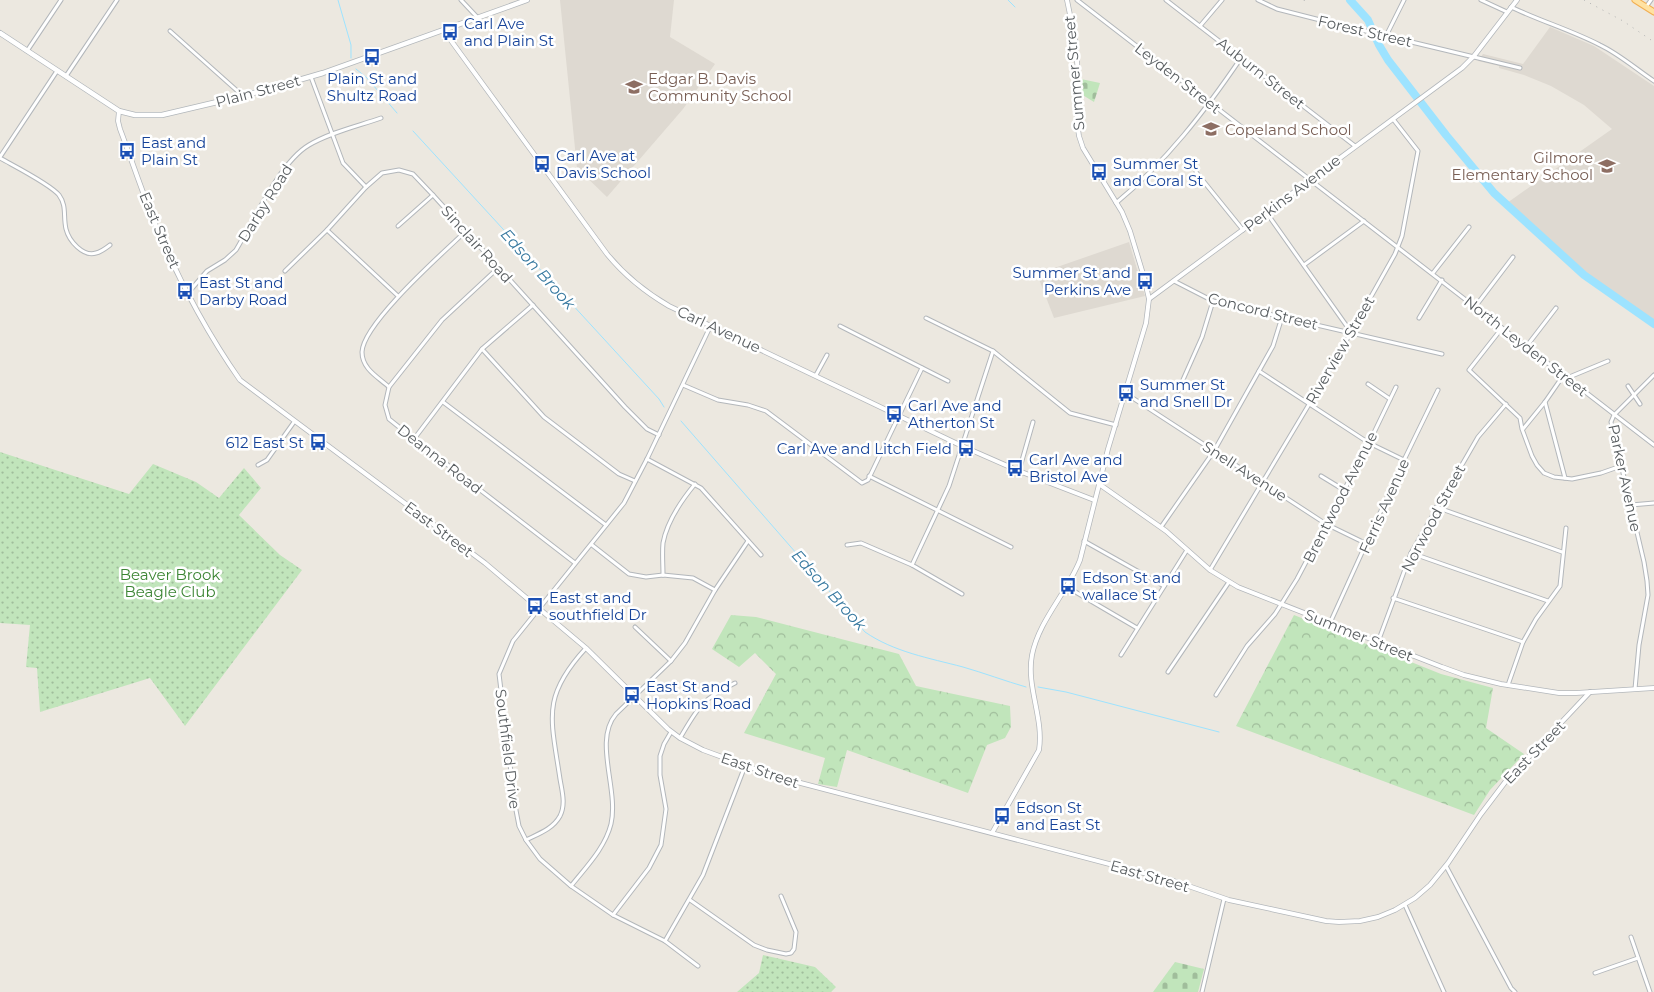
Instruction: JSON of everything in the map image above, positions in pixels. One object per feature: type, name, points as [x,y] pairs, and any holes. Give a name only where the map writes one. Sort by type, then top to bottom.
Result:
[{"type":"main road","name":"Plain Street","points":[[1,35],[119,111],[135,115],[157,116],[243,96],[311,77],[527,0]]},
{"type":"main road","points":[[1635,0],[1654,12]]},
{"type":"street","points":[[27,51],[61,0]]},
{"type":"street","points":[[66,77],[117,0]]},
{"type":"street","points":[[461,0],[478,17]]},
{"type":"street","name":"Summer Street","points":[[992,833],[1039,750],[1041,737],[1031,678],[1032,656],[1040,632],[1067,587],[1080,560],[1094,500],[1146,323],[1149,299],[1130,232],[1116,203],[1083,148],[1079,136],[1077,122],[1078,73],[1075,40],[1067,0]]},
{"type":"street","name":"Leyden Street","points":[[1077,0],[1399,247]]},
{"type":"street","name":"Auburn Street","points":[[1166,0],[1355,146]]},
{"type":"street","points":[[1200,26],[1222,0]]},
{"type":"street","name":"Forest Street","points":[[1258,0],[1277,9],[1520,68]]},
{"type":"street","points":[[1386,36],[1404,0]]},
{"type":"street","points":[[1481,0],[1507,12]]},
{"type":"street","points":[[1646,7],[1650,0]]},
{"type":"street","name":"Perkins Avenue","points":[[1149,299],[1310,179],[1393,120],[1474,56],[1516,1]]},
{"type":"street","points":[[1511,7],[1601,45],[1654,81]]},
{"type":"street","points":[[170,31],[243,96]]},
{"type":"street","name":"Carl Avenue","points":[[444,31],[596,240],[618,267],[644,290],[657,299],[962,446],[1094,500]]},
{"type":"street","points":[[1116,203],[1177,144],[1241,58]]},
{"type":"street","points":[[57,71],[0,158],[52,189],[60,196],[65,207],[66,230],[72,241],[81,249],[86,252],[96,253],[110,245]]},
{"type":"street","points":[[311,77],[345,167],[366,187]]},
{"type":"street","name":"East Street","points":[[119,111],[120,129],[173,264],[230,366],[240,380],[485,563],[586,648],[671,732],[703,750],[745,766],[818,789],[1174,881],[1224,899],[1314,919],[1351,922],[1378,917],[1405,905],[1426,889],[1446,866],[1506,781],[1590,692]]},
{"type":"street","name":"Darby Road","points":[[188,293],[207,271],[225,260],[236,250],[290,160],[311,144],[381,118]]},
{"type":"street","name":"Riverview Street","points":[[1210,570],[1352,332],[1399,247],[1418,151],[1393,120]]},
{"type":"street","name":"Sinclair Road","points":[[286,271],[366,187],[382,173],[399,170],[413,174],[624,408],[647,429],[659,435]]},
{"type":"street","points":[[1196,172],[1243,230]]},
{"type":"street","points":[[398,226],[433,195]]},
{"type":"street","points":[[1266,212],[1352,332]]},
{"type":"street","points":[[1304,266],[1364,220]]},
{"type":"street","points":[[1432,273],[1469,227]]},
{"type":"street","points":[[327,230],[398,296]]},
{"type":"street","points":[[466,232],[398,296],[366,339],[362,352],[366,368],[389,387],[442,320],[498,268]]},
{"type":"street","name":"North Leyden Street","points":[[1399,247],[1654,445]]},
{"type":"street","points":[[1475,307],[1513,257]]},
{"type":"street","points":[[1419,318],[1442,280]]},
{"type":"street","name":"Concord Street","points":[[1174,282],[1213,302],[1352,332],[1442,354]]},
{"type":"street","points":[[1178,391],[1202,337],[1213,302]]},
{"type":"street","points":[[414,439],[482,349],[533,305]]},
{"type":"street","points":[[1526,347],[1556,308]]},
{"type":"street","points":[[1161,527],[1214,451],[1273,346],[1282,317]]},
{"type":"street","points":[[926,318],[993,351],[1070,413],[1116,424]]},
{"type":"street","name":"Southfield Drive","points":[[698,966],[665,941],[613,915],[571,886],[540,859],[526,840],[519,826],[515,805],[499,674],[513,641],[624,503],[712,325]]},
{"type":"street","points":[[840,326],[948,381]]},
{"type":"street","points":[[1502,328],[1469,370],[1520,418],[1522,430],[1539,468],[1550,476],[1576,478],[1601,473],[1621,466]]},
{"type":"street","points":[[482,349],[544,417],[619,474],[636,481]]},
{"type":"street","points":[[912,566],[949,486],[993,351]]},
{"type":"street","points":[[816,376],[827,355]]},
{"type":"street","points":[[1522,430],[1565,377],[1608,362]]},
{"type":"street","points":[[683,385],[718,400],[748,405],[766,411],[860,482],[866,481],[870,476],[922,368]]},
{"type":"street","points":[[1259,371],[1369,443],[1404,460]]},
{"type":"street","points":[[1614,415],[1654,376]]},
{"type":"street","points":[[1368,384],[1390,399]]},
{"type":"street","points":[[1628,386],[1640,404]]},
{"type":"street","name":"Deanna Road","points":[[389,387],[385,405],[389,419],[575,563]]},
{"type":"street","name":"Brentwood Avenue","points":[[1216,695],[1247,646],[1282,604],[1304,567],[1396,388]]},
{"type":"street","name":"Ferris Avenue","points":[[1330,623],[1438,390]]},
{"type":"street","name":"Snell Avenue","points":[[1125,393],[1326,524],[1367,544]]},
{"type":"street","points":[[443,402],[606,526]]},
{"type":"street","points":[[1545,402],[1565,478]]},
{"type":"street","name":"Norwood Street","points":[[1378,642],[1411,553],[1478,437],[1506,404]]},
{"type":"street","name":"Parker Avenue","points":[[1614,415],[1611,419],[1611,425],[1648,585],[1635,689]]},
{"type":"street","points":[[258,465],[267,460],[294,422]]},
{"type":"street","points":[[1020,471],[1033,422]]},
{"type":"street","points":[[647,459],[701,488],[761,555]]},
{"type":"street","points":[[870,476],[1011,546]]},
{"type":"street","points":[[1321,476],[1344,490]]},
{"type":"street","points":[[663,575],[663,545],[666,532],[681,502],[695,484]]},
{"type":"street","name":"Summer Street","points":[[1099,484],[1161,527],[1210,570],[1229,582],[1456,673],[1508,685],[1568,694],[1654,688]]},
{"type":"street","points":[[1631,505],[1654,503]]},
{"type":"street","points":[[1436,507],[1562,552]]},
{"type":"street","points":[[1508,685],[1523,642],[1548,601],[1560,586],[1562,552],[1566,528]]},
{"type":"street","points":[[571,886],[599,850],[610,828],[613,800],[606,749],[607,731],[612,718],[671,661],[685,643],[715,590],[748,541]]},
{"type":"street","points":[[1084,541],[1164,586]]},
{"type":"street","points":[[847,545],[861,543],[912,566],[962,594]]},
{"type":"street","points":[[592,544],[629,574],[646,577],[663,575],[694,578],[715,590]]},
{"type":"street","points":[[1121,655],[1187,550]]},
{"type":"street","points":[[1411,553],[1548,601]]},
{"type":"street","points":[[1168,672],[1229,582]]},
{"type":"street","points":[[1067,587],[1137,628]]},
{"type":"street","points":[[1393,598],[1523,642]]},
{"type":"street","points":[[636,627],[671,661]]},
{"type":"street","points":[[526,840],[551,827],[562,812],[563,797],[553,723],[553,700],[562,679],[586,648]]},
{"type":"street","points":[[680,738],[703,702],[711,695],[735,683]]},
{"type":"street","points":[[613,915],[649,868],[661,845],[666,809],[660,775],[660,756],[671,732]]},
{"type":"street","points":[[665,941],[690,900],[702,875],[745,766]]},
{"type":"street","points":[[1446,866],[1511,988],[1515,992]]},
{"type":"street","points":[[690,900],[754,945],[782,954],[791,952],[796,944],[796,932],[781,896]]},
{"type":"street","points":[[1202,992],[1224,899]]},
{"type":"street","points":[[1405,905],[1444,992]]},
{"type":"street","points":[[1631,937],[1650,992]]},
{"type":"street","points":[[1595,973],[1638,958]]},
{"type":"shaded area","name":"Edgar B. Davis Community School","points":[[560,0],[674,0],[670,37],[715,64],[683,109],[607,197],[577,168]]},
{"type":"shaded area","name":"Gilmore Elementary School","points":[[1550,27],[1594,46],[1654,86],[1654,323],[1597,283],[1507,203],[1612,129],[1584,105],[1551,86],[1524,75],[1499,68],[1499,66],[1478,61],[1483,54],[1523,64]]},
{"type":"shaded area","points":[[1129,242],[1145,296],[1054,318],[1037,274]]},
{"type":"green space","points":[[1081,79],[1100,83],[1094,102],[1081,94]]},
{"type":"green space","name":"Beaver Brook Beagle Club","points":[[0,452],[129,494],[153,464],[196,482],[219,498],[244,468],[261,488],[239,515],[280,555],[302,570],[185,726],[150,678],[40,712],[37,668],[26,667],[30,625],[0,623]]},
{"type":"green space","points":[[731,615],[756,617],[899,654],[916,686],[1010,706],[1011,727],[1005,738],[987,745],[968,793],[847,750],[837,787],[818,784],[825,758],[744,733],[776,674],[755,653],[739,667],[712,649]]},
{"type":"green space","points":[[1294,615],[1441,674],[1493,688],[1486,728],[1524,754],[1490,790],[1474,815],[1236,726]]},
{"type":"green space","points":[[763,955],[815,967],[836,987],[831,992],[737,992],[759,973]]},
{"type":"green space","points":[[1175,962],[1204,969],[1198,992],[1153,992]]},
{"type":"waterway","name":"Edson Brook","points":[[338,0],[351,45],[351,58]]},
{"type":"waterway","points":[[1008,0],[1015,7]]},
{"type":"waterway","points":[[1350,0],[1368,20],[1388,60],[1494,193],[1584,275],[1654,324]]},
{"type":"waterway","name":"Edson Brook","points":[[356,69],[367,78],[397,113]]},
{"type":"waterway","name":"Edson Brook","points":[[413,131],[659,399],[664,407]]},
{"type":"waterway","name":"Edson Brook","points":[[681,421],[865,632],[888,645],[1026,687]]},
{"type":"waterway","name":"Edson Brook","points":[[1038,687],[1066,692],[1219,732]]},
{"type":"railway","points":[[1304,0],[1307,6]]},
{"type":"railway","points":[[1584,0],[1623,21],[1654,42]]},
{"type":"place","name":"Carl Ave and Plain St","points":[[450,32]]},
{"type":"place","name":"Plain St and Shultz Road","points":[[372,57]]},
{"type":"place","name":"Edgar B. Davis Community School","points":[[634,87]]},
{"type":"place","name":"Copeland School","points":[[1211,129]]},
{"type":"place","name":"East and Plain St","points":[[127,151]]},
{"type":"place","name":"Carl Ave at Davis School","points":[[542,164]]},
{"type":"place","name":"Gilmore Elementary School","points":[[1607,166]]},
{"type":"place","name":"Summer St and Coral St","points":[[1099,172]]},
{"type":"place","name":"Summer St and Perkins Ave","points":[[1145,281]]},
{"type":"place","name":"East St and Darby Road","points":[[185,291]]},
{"type":"place","name":"Summer St and Snell Dr","points":[[1126,393]]},
{"type":"place","name":"Carl Ave and Atherton St","points":[[894,414]]},
{"type":"place","name":"612 East St","points":[[318,442]]},
{"type":"place","name":"Carl Ave and Litch Field","points":[[966,448]]},
{"type":"place","name":"Carl Ave and Bristol Ave","points":[[1015,468]]},
{"type":"place","name":"Edson St and wallace St","points":[[1068,586]]},
{"type":"place","name":"East st and southfield Dr","points":[[535,606]]},
{"type":"place","name":"East St and Hopkins Road","points":[[632,695]]},
{"type":"place","name":"Edson St and East St","points":[[1002,816]]}]
